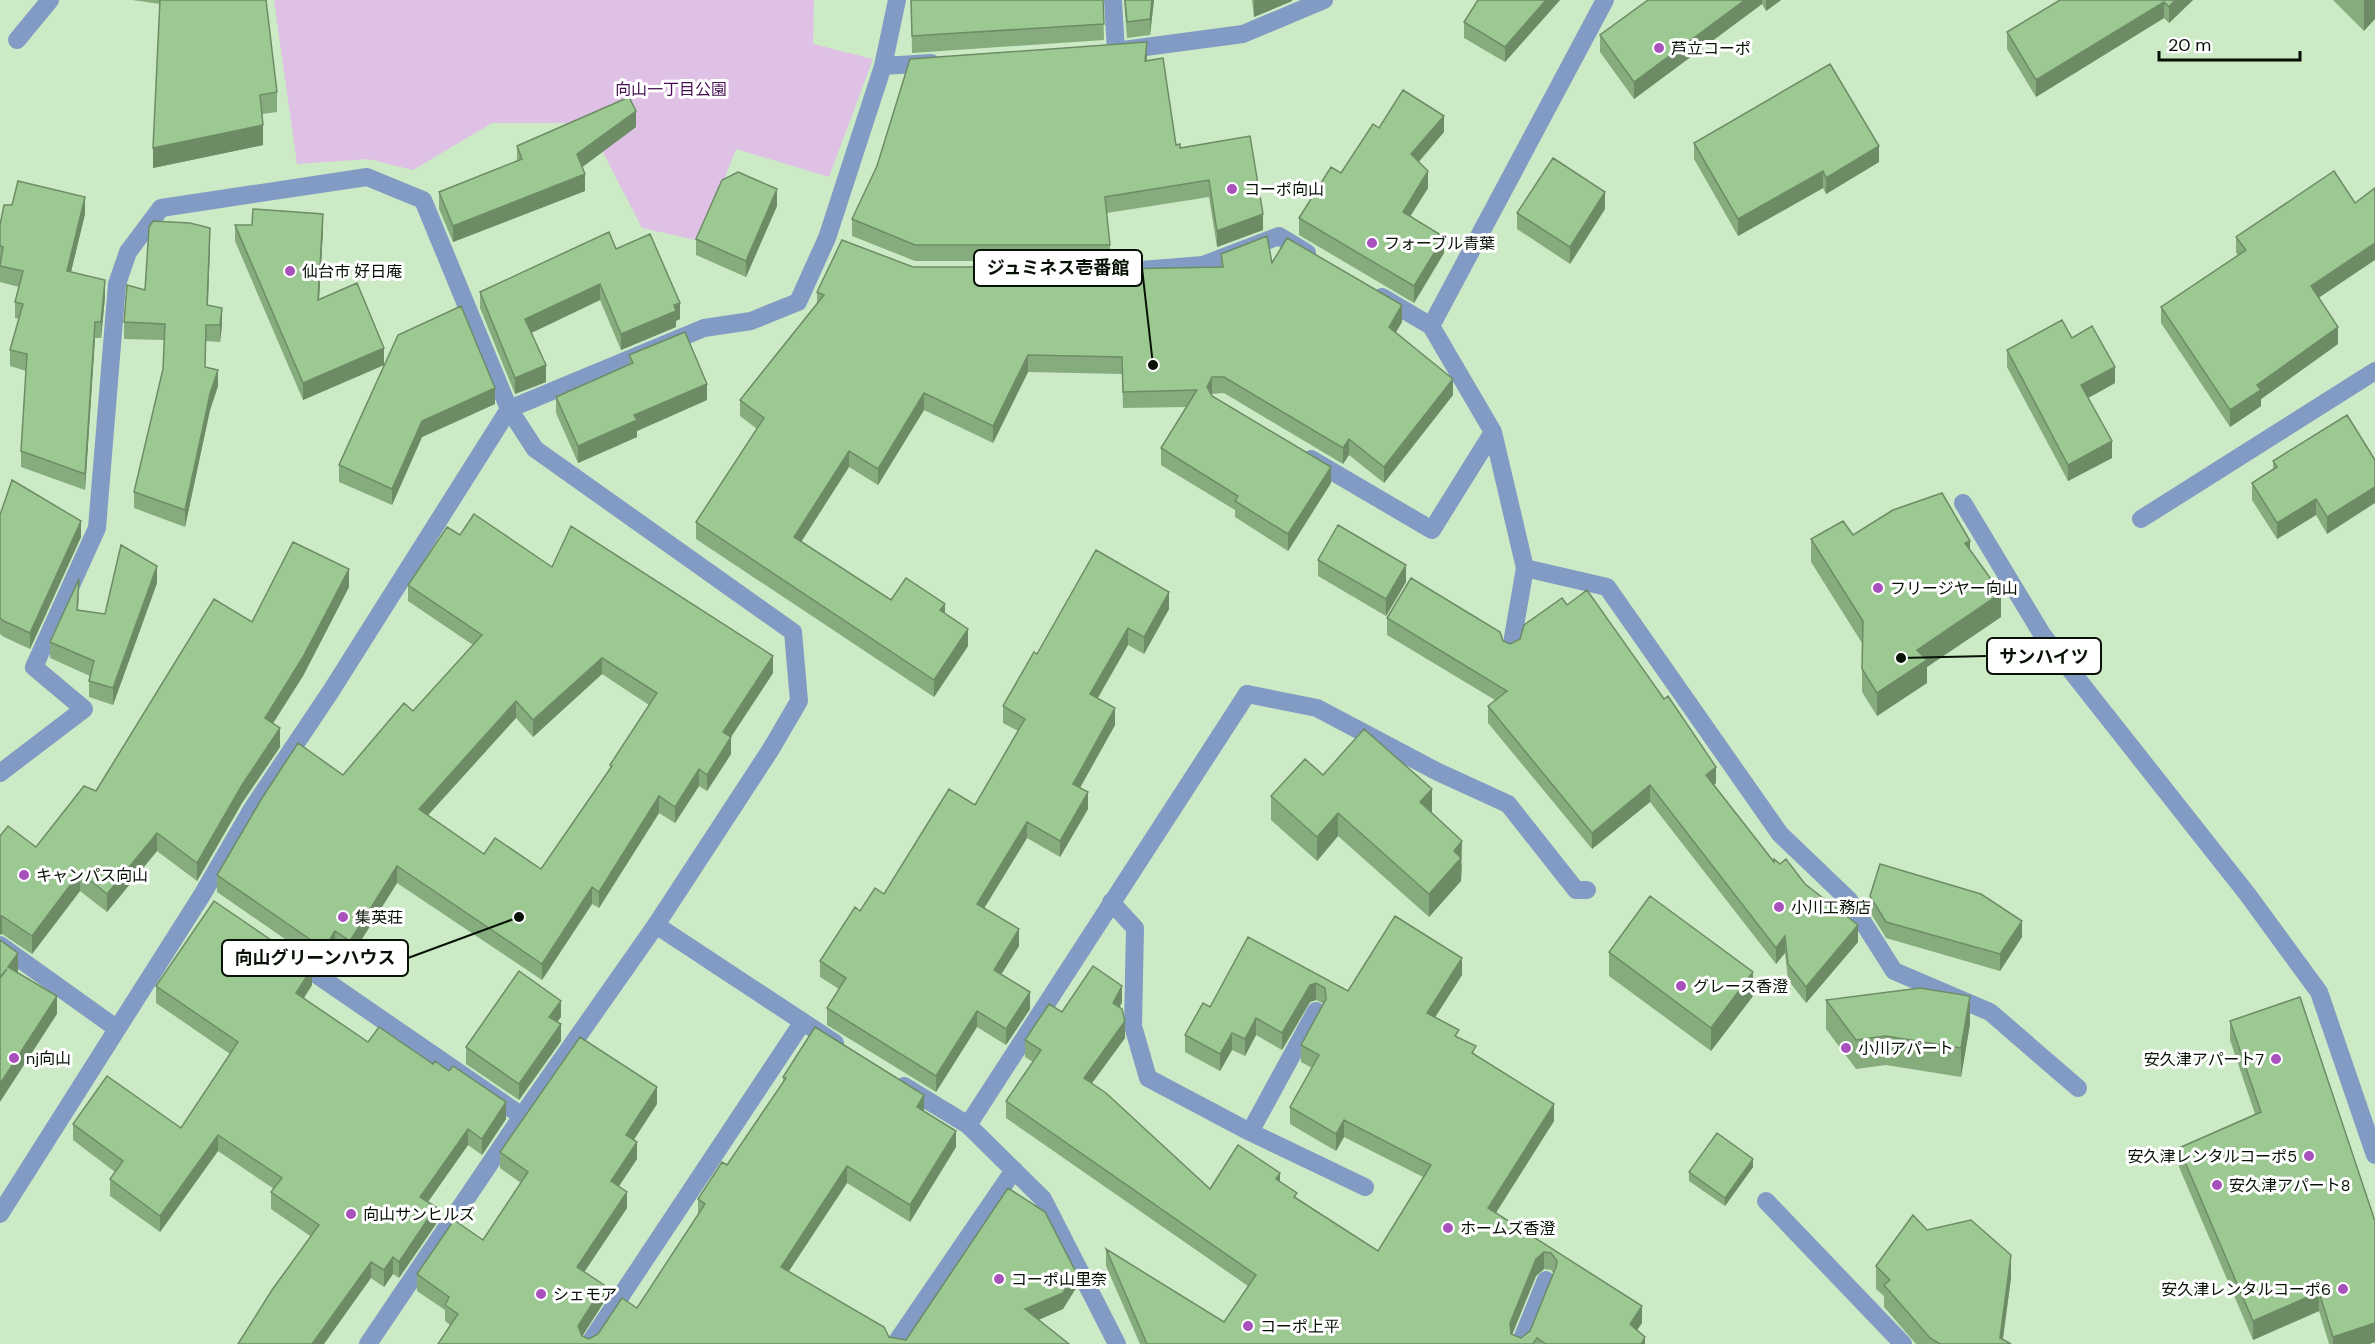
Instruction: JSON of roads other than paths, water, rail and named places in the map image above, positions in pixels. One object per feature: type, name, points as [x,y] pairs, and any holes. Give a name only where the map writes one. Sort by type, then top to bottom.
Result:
[{"type":"street","points":[[17,40],[50,0]]},
{"type":"street","points":[[0,1214],[202,895],[252,809],[331,690],[509,409],[704,328],[751,321],[798,302],[827,238],[883,66],[897,0]]},
{"type":"street","points":[[1113,0],[1116,51]]},
{"type":"street","points":[[1093,52],[1243,34],[1324,0]]},
{"type":"street","points":[[1431,327],[1605,0]]},
{"type":"street","points":[[883,66],[953,61]]},
{"type":"street","points":[[0,773],[84,710],[34,667],[97,528],[117,284],[128,252],[161,208],[367,177],[423,200],[509,409],[535,449],[793,633],[799,701],[771,749],[656,925],[522,1116],[368,1344]]},
{"type":"street","points":[[1124,271],[1203,265],[1279,236],[1319,260]]},
{"type":"street","points":[[827,238],[849,247]]},
{"type":"street","points":[[1370,290],[1431,327],[1493,432],[1525,568],[1511,649]]},
{"type":"street","points":[[2141,519],[2375,371]]},
{"type":"street","points":[[1299,452],[1432,530],[1493,432]]},
{"type":"street","points":[[1963,503],[2042,634],[2248,895],[2319,992],[2375,1155]]},
{"type":"street","points":[[1525,568],[1607,587],[1780,834],[1849,900],[1894,970],[1990,1012],[2078,1088]]},
{"type":"street","points":[[968,1125],[1247,694],[1317,708],[1438,772],[1508,804],[1576,890],[1587,890]]},
{"type":"street","points":[[202,895],[221,908]]},
{"type":"street","points":[[1111,902],[1135,928],[1134,1026],[1148,1078],[1250,1132],[1365,1187]]},
{"type":"street","points":[[656,925],[802,1023],[851,1053]]},
{"type":"street","points":[[0,946],[116,1028]]},
{"type":"street","points":[[279,949],[522,1116]]},
{"type":"street","points":[[1250,1132],[1316,1011]]},
{"type":"street","points":[[589,1344],[802,1023]]},
{"type":"street","points":[[890,1077],[968,1125],[1043,1199],[1117,1344]]},
{"type":"street","points":[[895,1344],[1014,1170]]},
{"type":"street","points":[[1766,1201],[1904,1344]]},
{"type":"street","points":[[1520,1344],[1546,1280]]},
{"type":"place","name":"芦立コーポ","points":[[1659,48]]},
{"type":"place","name":"コーポ向山","points":[[1232,189]]},
{"type":"place","name":"フォーブル青葉","points":[[1372,243]]},
{"type":"place","name":"仙台市 好日庵","points":[[290,271]]},
{"type":"place","name":"ジュミネス壱番館","points":[[1153,365]]},
{"type":"place","name":"フリージヤー向山","points":[[1878,588]]},
{"type":"place","name":"サンハイツ","points":[[1901,658]]},
{"type":"place","name":"キャンパス向山","points":[[24,875]]},
{"type":"place","name":"小川工務店","points":[[1779,907]]},
{"type":"place","name":"集英荘","points":[[343,917]]},
{"type":"place","name":"向山グリーンハウス","points":[[519,917]]},
{"type":"place","name":"グレース香澄","points":[[1681,986]]},
{"type":"place","name":"小川アパート","points":[[1846,1048]]},
{"type":"place","name":"nj向山","points":[[14,1058]]},
{"type":"place","name":"安久津アパート7","points":[[2276,1059]]},
{"type":"place","name":"安久津レンタルコーポ5","points":[[2309,1156]]},
{"type":"place","name":"安久津アパート8","points":[[2217,1185]]},
{"type":"place","name":"向山サンヒルズ","points":[[351,1214]]},
{"type":"place","name":"ホームズ香澄","points":[[1448,1228]]},
{"type":"place","name":"コーポ山里奈","points":[[999,1279]]},
{"type":"place","name":"安久津レンタルコーポ6","points":[[2343,1289]]},
{"type":"place","name":"シェモア","points":[[541,1294]]},
{"type":"place","name":"コーポ上平","points":[[1248,1326]]},
{"type":"park label","name":"向山一丁目公園","points":[[671,89]]}]
